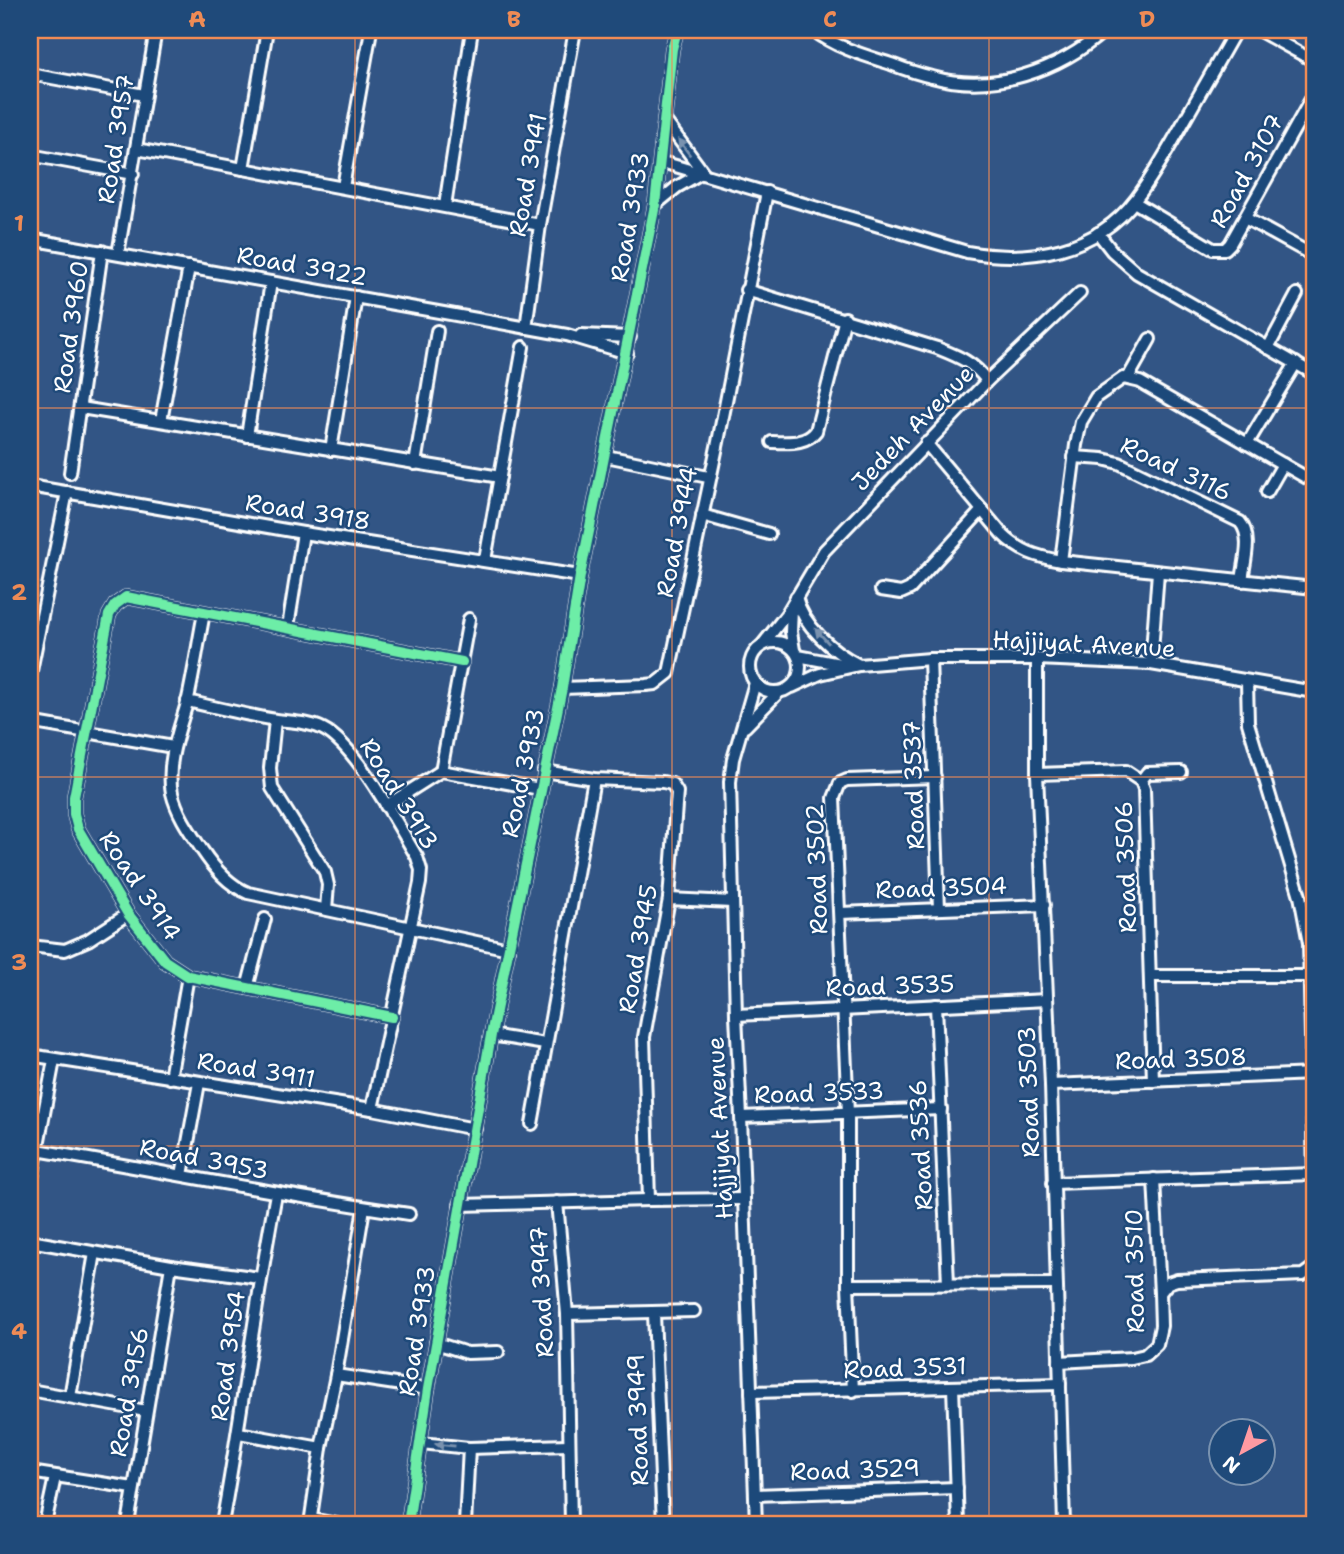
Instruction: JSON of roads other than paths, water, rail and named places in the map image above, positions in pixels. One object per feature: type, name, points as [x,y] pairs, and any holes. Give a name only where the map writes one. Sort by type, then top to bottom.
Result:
[{"type":"street","name":"Road 3957","points":[[118,254],[156,30]]},
{"type":"street","points":[[243,169],[267,30]]},
{"type":"street","points":[[343,187],[371,30]]},
{"type":"street","points":[[445,206],[472,30]]},
{"type":"street","name":"Road 3941","points":[[526,328],[540,225],[575,30]]},
{"type":"street","name":"Road 3933","points":[[408,1524],[428,1388],[491,1035],[562,688],[580,576],[655,205],[662,162],[672,49],[677,30]]},
{"type":"street","points":[[813,30],[845,50],[933,78],[983,82],[1032,73],[1055,64],[1074,54],[1105,30]]},
{"type":"street","name":"Road 3933","points":[[662,162],[967,252],[994,257],[1048,253],[1074,245],[1098,233],[1134,202],[1161,161],[1236,30]]},
{"type":"street","points":[[1258,30],[1314,61]]},
{"type":"street","points":[[30,74],[144,95]]},
{"type":"street","name":"Road 3107","points":[[1134,202],[1217,250],[1224,249],[1230,244],[1314,94]]},
{"type":"street","name":"Road 3933","points":[[666,122],[702,172]]},
{"type":"street","points":[[137,149],[540,225]]},
{"type":"street","points":[[30,155],[132,174]]},
{"type":"street","name":"Road 3933","points":[[655,205],[702,172]]},
{"type":"street","name":"Road 3944","points":[[562,688],[646,685],[663,679],[668,673],[708,477],[718,442],[767,192]]},
{"type":"street","points":[[1245,218],[1314,256]]},
{"type":"street","points":[[1098,233],[1112,251],[1137,273],[1314,374]]},
{"type":"street","name":"Road 3922","points":[[30,239],[567,335],[627,353]]},
{"type":"street","name":"Road 3960","points":[[70,473],[102,251]]},
{"type":"street","points":[[161,421],[189,267]]},
{"type":"street","points":[[247,436],[271,282]]},
{"type":"street","points":[[746,290],[845,318],[958,356],[973,365],[987,381]]},
{"type":"street","name":"Jedeh Avenue","points":[[763,644],[794,601],[824,551],[987,381],[1080,293]]},
{"type":"street","points":[[1268,348],[1297,294]]},
{"type":"street","points":[[331,450],[356,297]]},
{"type":"street","points":[[772,443],[800,442],[816,431],[845,318]]},
{"type":"street","points":[[415,464],[437,331]]},
{"type":"street","name":"Road 3922","points":[[567,335],[630,337]]},
{"type":"street","points":[[1129,378],[1150,339]]},
{"type":"street","points":[[485,560],[523,347]]},
{"type":"street","points":[[1247,444],[1296,363]]},
{"type":"street","points":[[1061,561],[1081,422],[1090,405],[1103,390],[1118,380],[1129,378],[1140,382],[1314,482]]},
{"type":"street","name":"Road 3960","points":[[81,408],[500,477]]},
{"type":"street","points":[[926,443],[1002,534],[1019,548],[1039,557],[1314,588]]},
{"type":"street","points":[[606,456],[708,477]]},
{"type":"street","name":"Road 3116","points":[[1074,457],[1119,463],[1240,522],[1247,537],[1242,581]]},
{"type":"street","points":[[1267,492],[1283,464]]},
{"type":"street","name":"Road 3918","points":[[30,486],[303,533],[580,576]]},
{"type":"street","points":[[30,676],[67,492]]},
{"type":"street","points":[[881,590],[901,593],[910,589],[982,510]]},
{"type":"street","points":[[702,515],[769,534]]},
{"type":"street","points":[[288,627],[303,533]]},
{"type":"street","points":[[1151,664],[1158,572]]},
{"type":"street","name":"Road 3914","points":[[204,613],[126,597],[115,605],[109,615],[74,797],[75,821],[81,836],[128,914],[165,961],[188,976],[392,1017]]},
{"type":"street","points":[[792,687],[800,669],[791,623],[794,601]]},
{"type":"street","points":[[794,601],[823,639],[855,666]]},
{"type":"street","points":[[462,662],[204,613],[187,701],[173,747],[171,789],[186,825],[216,869],[229,883],[248,893],[509,949]]},
{"type":"street","points":[[441,771],[469,619]]},
{"type":"street","points":[[776,641],[796,653],[855,666],[820,674],[779,692],[766,691],[755,683],[749,665],[754,652],[763,644],[776,641]]},
{"type":"street","name":"Hajjiyat Avenue","points":[[855,666],[930,659],[1037,659],[1151,664],[1314,692]]},
{"type":"street","name":"Road 3537","points":[[930,659],[939,909]]},
{"type":"street","name":"Road 3503","points":[[1037,659],[1037,774],[1051,1085],[1064,1524]]},
{"type":"street","points":[[1247,682],[1248,723],[1304,913],[1309,943],[1314,1175]]},
{"type":"street","name":"Hajjiyat Avenue","points":[[755,683],[733,759],[730,782],[732,902],[756,1524]]},
{"type":"street","name":"Hajjiyat Avenue","points":[[741,732],[779,692]]},
{"type":"street","name":"Road 3913","points":[[187,701],[275,720],[312,724],[338,738],[347,746],[417,857],[421,870],[411,930],[372,1109]]},
{"type":"street","points":[[275,720],[270,768],[272,788],[325,872],[328,885],[326,909]]},
{"type":"street","points":[[30,722],[173,747]]},
{"type":"street","points":[[386,806],[441,771],[540,789]]},
{"type":"street","name":"Road 3945","points":[[544,771],[594,779],[663,782],[672,784],[677,792],[669,900],[644,1037],[649,1200]]},
{"type":"street","name":"Road 3506","points":[[1037,774],[1126,771],[1141,781],[1144,789],[1153,1081]]},
{"type":"street","points":[[1141,781],[1147,773],[1181,772]]},
{"type":"street","name":"Road 3502","points":[[843,1008],[834,798],[840,783],[846,780],[935,777]]},
{"type":"street","points":[[532,1124],[594,779]]},
{"type":"street","points":[[669,900],[732,902]]},
{"type":"street","name":"Road 3504","points":[[840,913],[1044,905]]},
{"type":"street","points":[[30,946],[65,950],[88,940],[128,914]]},
{"type":"street","points":[[247,988],[265,919]]},
{"type":"street","points":[[170,1078],[188,976]]},
{"type":"street","points":[[1151,976],[1309,976]]},
{"type":"street","name":"Road 3535","points":[[736,1015],[1047,1000]]},
{"type":"street","name":"Road 3536","points":[[936,1005],[948,1284]]},
{"type":"street","points":[[843,1008],[848,1114],[848,1285],[853,1391]]},
{"type":"street","points":[[491,1035],[545,1044]]},
{"type":"street","name":"Road 3911","points":[[30,1055],[372,1109],[475,1129]]},
{"type":"street","points":[[30,1188],[54,1060]]},
{"type":"street","name":"Road 3508","points":[[1051,1085],[1313,1074]]},
{"type":"street","points":[[182,1175],[199,1083]]},
{"type":"street","name":"Road 3533","points":[[741,1117],[941,1109]]},
{"type":"street","name":"Road 3953","points":[[37,1150],[276,1194],[409,1214]]},
{"type":"street","name":"Road 3510","points":[[1053,1183],[1314,1175]]},
{"type":"street","name":"Road 3510","points":[[1059,1362],[1145,1355],[1160,1338],[1154,1179]]},
{"type":"street","name":"Road 3954","points":[[222,1524],[239,1433],[260,1278],[276,1194]]},
{"type":"street","name":"Road 3947","points":[[571,1524],[567,1314],[557,1202],[744,1199]]},
{"type":"street","points":[[460,1205],[557,1202]]},
{"type":"street","points":[[337,1524],[310,1522],[364,1208]]},
{"type":"street","points":[[30,1241],[172,1266],[260,1278]]},
{"type":"street","points":[[71,1398],[94,1253]]},
{"type":"street","name":"Road 3956","points":[[128,1524],[172,1266]]},
{"type":"street","points":[[1160,1293],[1168,1283],[1177,1280],[1303,1275],[1314,1267]]},
{"type":"street","points":[[848,1285],[1056,1284]]},
{"type":"street","points":[[567,1314],[694,1311]]},
{"type":"street","name":"Road 3949","points":[[654,1314],[663,1524]]},
{"type":"street","points":[[436,1343],[467,1353],[498,1352]]},
{"type":"street","points":[[336,1375],[428,1388]]},
{"type":"street","name":"Road 3531","points":[[751,1392],[1060,1384]]},
{"type":"street","points":[[953,1387],[958,1524]]},
{"type":"street","points":[[30,1390],[146,1411]]},
{"type":"street","points":[[239,1433],[321,1448]]},
{"type":"street","points":[[422,1443],[469,1448],[568,1446]]},
{"type":"street","points":[[465,1524],[469,1448]]},
{"type":"street","points":[[30,1472],[133,1488]]},
{"type":"street","points":[[45,1524],[55,1477]]},
{"type":"street","name":"Road 3529","points":[[755,1495],[957,1488]]}]
